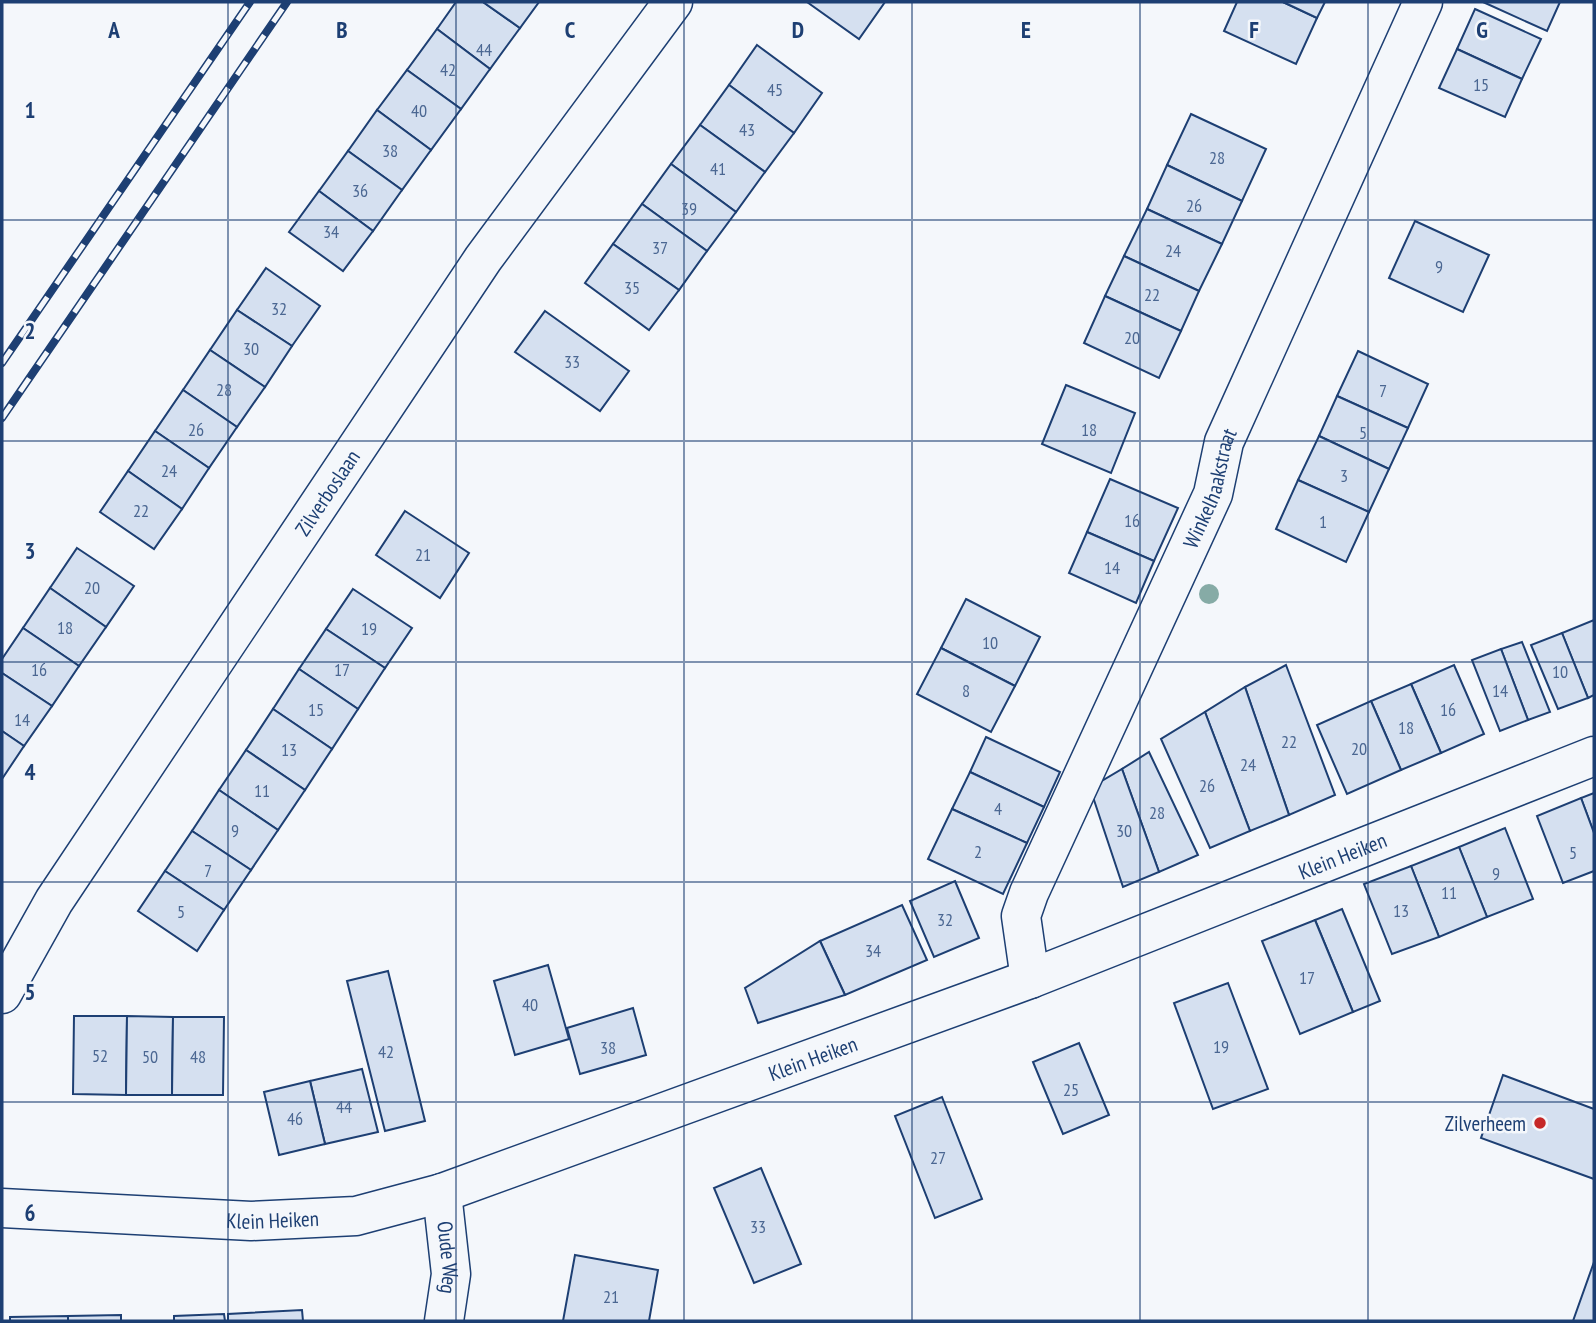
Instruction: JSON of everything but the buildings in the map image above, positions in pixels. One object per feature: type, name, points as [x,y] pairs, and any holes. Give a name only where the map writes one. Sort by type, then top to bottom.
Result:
[{"type":"street","name":"Zilverboslaan","points":[[2,994],[54,901],[482,258],[673,2]]},
{"type":"street","name":"Winkelhaakstraat","points":[[1030,979],[1021,916],[1029,893],[1213,494],[1224,442],[1423,2]]},
{"type":"street","name":"Klein Heiken","points":[[2,1208],[251,1221],[355,1216],[442,1194],[1030,979],[1594,756]]},
{"type":"street","name":"Oude Weg","points":[[442,1194],[451,1274],[444,1321]]},
{"type":"railway","points":[[2,363],[250,2]]},
{"type":"railway","points":[[2,418],[287,2]]},
{"type":"place","name":"Zilverheem","points":[[1540,1123]]}]
